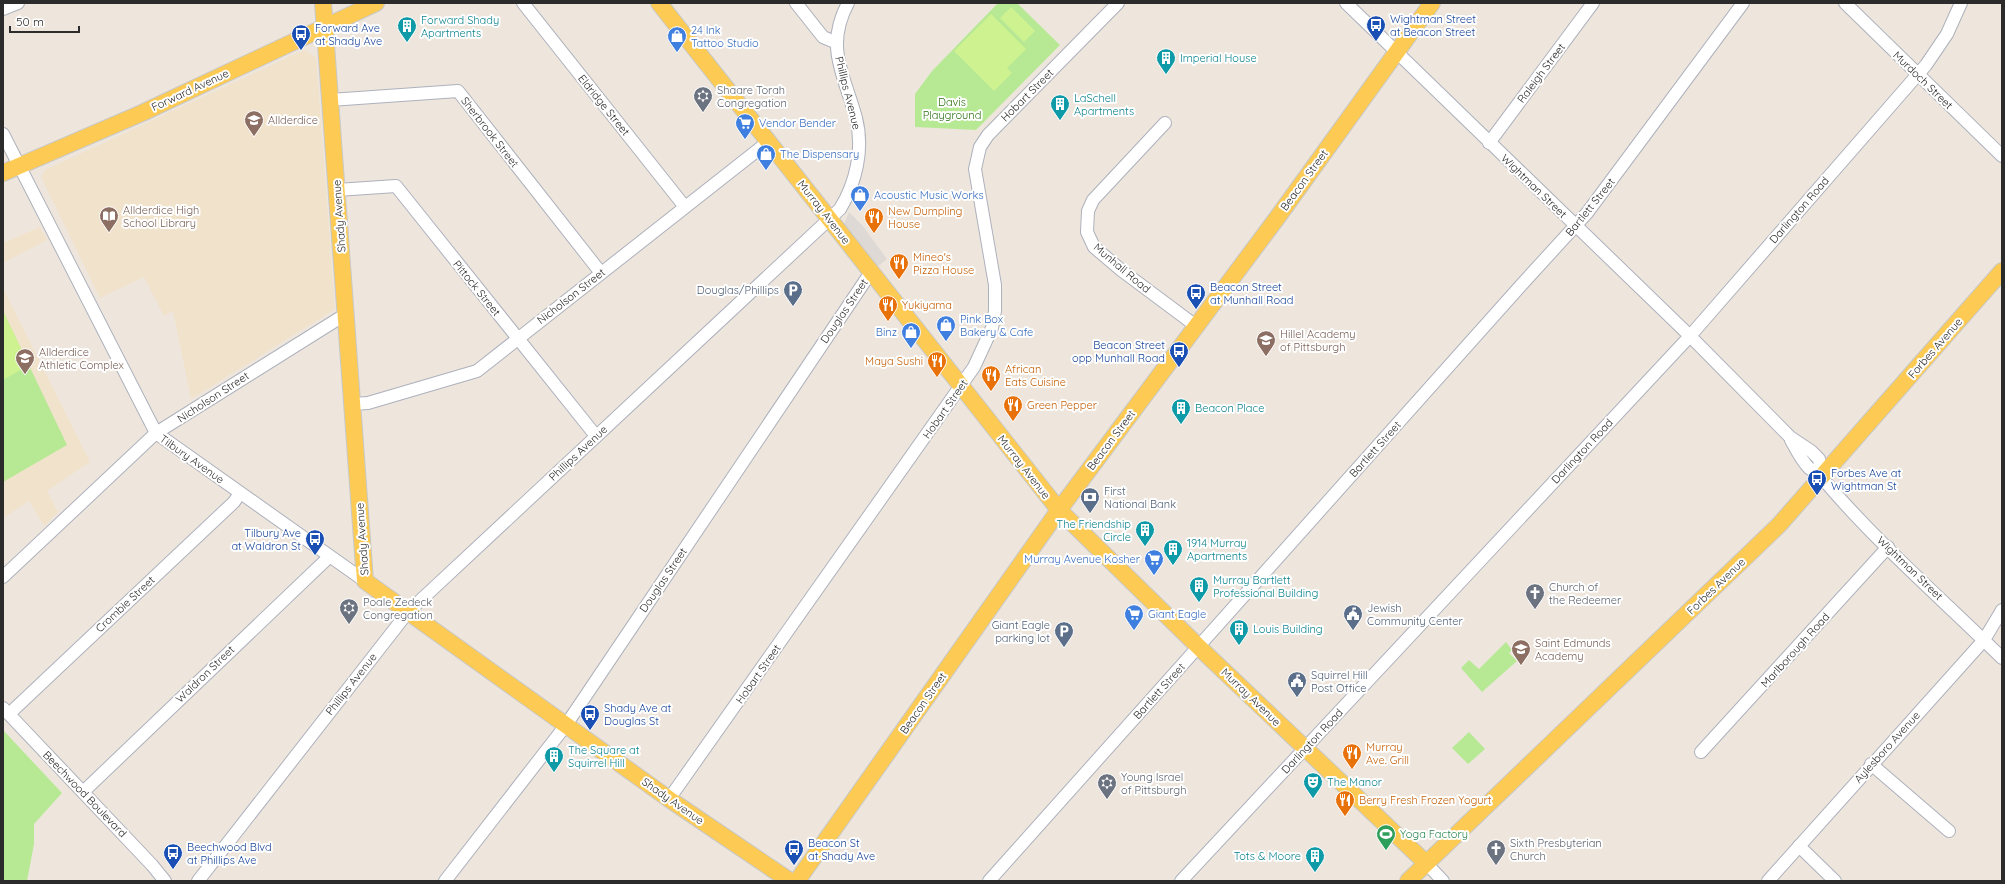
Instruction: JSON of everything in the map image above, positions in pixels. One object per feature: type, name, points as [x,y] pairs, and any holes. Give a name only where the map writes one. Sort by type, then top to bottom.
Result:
[{"type":"main road","name":"Shady Avenue","points":[[323,3],[365,581],[669,799],[790,881]]},
{"type":"main road","name":"Forward Avenue","points":[[3,173],[142,113],[376,3]]},
{"type":"main road","name":"Murray Avenue","points":[[659,3],[830,219],[961,388],[1059,510],[1198,647],[1426,864]]},
{"type":"main road","name":"Beacon Street","points":[[797,881],[1059,510],[1196,326],[1432,3]]},
{"type":"main road","name":"Forbes Avenue","points":[[1408,881],[1774,530],[2002,271]]},
{"type":"street","points":[[3,10],[18,3]]},
{"type":"street","name":"Eldridge Street","points":[[523,3],[685,207]]},
{"type":"street","points":[[796,3],[823,37],[837,43]]},
{"type":"street","name":"Phillips Avenue","points":[[198,881],[408,612],[840,209],[850,194],[859,155],[856,119],[838,64],[837,43],[839,30],[848,3]]},
{"type":"street","name":"Hobart Street","points":[[669,799],[961,388],[985,346],[992,328],[995,311],[995,285],[975,169],[980,147],[988,135],[1118,3]]},
{"type":"street","name":"Wightman Street","points":[[1346,3],[1690,336],[1790,438],[1801,458],[1808,467],[1822,476],[1835,493],[1888,547],[2002,658]]},
{"type":"street","name":"Raleigh Street","points":[[1489,143],[1593,3]]},
{"type":"street","name":"Bartlett Street","points":[[989,881],[1519,287],[1576,226],[1743,3]]},
{"type":"street","name":"Murdoch Street","points":[[1845,3],[2002,156]]},
{"type":"street","name":"Darlington Road","points":[[1181,881],[1305,749],[1422,621],[1690,336],[1917,74],[1948,34],[1961,3]]},
{"type":"street","name":"Sherbrook Street","points":[[330,100],[458,91],[601,273]]},
{"type":"street","name":"Munhall Road","points":[[1165,123],[1093,200],[1088,211],[1087,232],[1094,247],[1121,270],[1196,326]]},
{"type":"street","name":"Tilbury Avenue","points":[[3,134],[156,433],[328,557],[365,581]]},
{"type":"street","name":"Nicholson Street","points":[[352,404],[368,403],[477,371],[768,142]]},
{"type":"street","name":"Pittock Street","points":[[337,190],[396,186],[596,436]]},
{"type":"street","name":"Douglas Street","points":[[445,881],[566,725],[871,272]]},
{"type":"street","name":"Nicholson Street","points":[[3,577],[156,433],[346,314]]},
{"type":"street","name":"Crombie Street","points":[[6,711],[234,502],[240,493]]},
{"type":"street","name":"Marlborough Road","points":[[1702,752],[1888,547]]},
{"type":"street","name":"Waldron Street","points":[[83,792],[328,557]]},
{"type":"street","name":"Aylesboro Avenue","points":[[1768,881],[1871,764],[1984,640],[2002,610]]},
{"type":"street","name":"Beechwood Boulevard","points":[[6,711],[165,881]]},
{"type":"street","points":[[1871,764],[1949,831]]},
{"type":"street","points":[[1799,846],[1835,881]]},
{"type":"street","name":"Murray Avenue","points":[[1426,864],[1443,881]]},
{"type":"shaded area","points":[[304,50],[316,57],[335,309],[191,399],[173,311],[164,316],[144,277],[100,298],[41,177],[45,170]]},
{"type":"shaded area","points":[[849,212],[862,225],[887,259],[877,267],[844,224]]},
{"type":"shaded area","points":[[40,227],[47,240],[3,263],[3,243]]},
{"type":"shaded area","name":"Allderdice Athletic Complex","points":[[3,288],[90,462],[47,491],[58,512],[44,526],[29,501],[3,518]]},
{"type":"green space","name":"Davis Playground","points":[[998,3],[1017,3],[1060,45],[976,130],[915,127],[915,94],[932,71]]},
{"type":"green space","points":[[1011,7],[1035,31],[1024,42],[1000,18]]},
{"type":"green space","points":[[991,14],[1026,49],[1007,68],[1012,73],[994,91],[954,51]]},
{"type":"green space","points":[[3,311],[67,445],[3,482]]},
{"type":"green space","points":[[3,311],[29,365],[3,380]]},
{"type":"green space","points":[[1506,642],[1512,650],[1509,653],[1517,661],[1482,692],[1461,668],[1469,660],[1479,669]]},
{"type":"green space","points":[[3,730],[62,793],[34,824],[34,844],[27,881],[3,881]]},
{"type":"green space","points":[[1469,732],[1485,749],[1468,764],[1452,748]]},
{"type":"place","name":"Wightman Street at Beacon Street","points":[[1376,42]]},
{"type":"place","name":"Forward Shady Apartments","points":[[407,43]]},
{"type":"place","name":"Forward Ave at Shady Ave","points":[[301,51]]},
{"type":"place","name":"24 Ink Tattoo Studio","points":[[677,53]]},
{"type":"place","name":"Imperial House","points":[[1166,75]]},
{"type":"place","name":"Shaare Torah Congregation","points":[[703,113]]},
{"type":"place","name":"LaSchell Apartments","points":[[1060,121]]},
{"type":"place","name":"Allderdice","points":[[254,137]]},
{"type":"place","name":"Vendor Bender","points":[[745,140]]},
{"type":"place","name":"The Dispensary","points":[[766,171]]},
{"type":"place","name":"Acoustic Music Works","points":[[860,212]]},
{"type":"place","name":"Allderdice High School Library","points":[[109,233]]},
{"type":"place","name":"New Dumpling House","points":[[874,234]]},
{"type":"place","name":"Mineo's Pizza House","points":[[899,280]]},
{"type":"place","name":"Douglas/Phillips","points":[[793,307]]},
{"type":"place","name":"Beacon Street at Munhall Road","points":[[1196,310]]},
{"type":"place","name":"Yukiyama","points":[[888,322]]},
{"type":"place","name":"Pink Box Bakery & Cafe","points":[[946,342]]},
{"type":"place","name":"Binz","points":[[911,349]]},
{"type":"place","name":"Hillel Academy of Pittsburgh","points":[[1266,357]]},
{"type":"place","name":"Beacon Street opp Munhall Road","points":[[1179,368]]},
{"type":"place","name":"Allderdice Athletic Complex","points":[[25,375]]},
{"type":"place","name":"Maya Sushi","points":[[937,378]]},
{"type":"place","name":"African Eats Cuisine","points":[[991,392]]},
{"type":"place","name":"Green Pepper","points":[[1013,422]]},
{"type":"place","name":"Beacon Place","points":[[1181,425]]},
{"type":"place","name":"Forbes Ave at Wightman St","points":[[1817,496]]},
{"type":"place","name":"First National Bank","points":[[1090,514]]},
{"type":"place","name":"The Friendship Circle","points":[[1145,547]]},
{"type":"place","name":"Tilbury Ave at Waldron St","points":[[315,556]]},
{"type":"place","name":"1914 Murray Apartments","points":[[1173,566]]},
{"type":"place","name":"Murray Avenue Kosher","points":[[1154,576]]},
{"type":"place","name":"Murray Bartlett Professional Building","points":[[1199,603]]},
{"type":"place","name":"Church of the Redeemer","points":[[1535,610]]},
{"type":"place","name":"Poale Zedeck Congregation","points":[[349,625]]},
{"type":"place","name":"Giant Eagle","points":[[1134,631]]},
{"type":"place","name":"Jewish Community Center","points":[[1353,631]]},
{"type":"place","name":"Louis Building","points":[[1239,646]]},
{"type":"place","name":"Giant Eagle parking lot","points":[[1064,648]]},
{"type":"place","name":"Saint Edmunds Academy","points":[[1521,666]]},
{"type":"place","name":"Squirrel Hill Post Office","points":[[1297,698]]},
{"type":"place","name":"Shady Ave at Douglas St","points":[[590,731]]},
{"type":"place","name":"Murray Ave. Grill","points":[[1352,770]]},
{"type":"place","name":"The Square at Squirrel Hill","points":[[554,773]]},
{"type":"place","name":"The Manor","points":[[1313,799]]},
{"type":"place","name":"Young Israel of Pittsburgh","points":[[1107,800]]},
{"type":"place","name":"Berry Fresh Frozen Yogurt","points":[[1345,817]]},
{"type":"place","name":"Yoga Factory","points":[[1386,851]]},
{"type":"place","name":"Beacon St at Shady Ave","points":[[794,866]]},
{"type":"place","name":"Sixth Presbyterian Church","points":[[1496,866]]},
{"type":"place","name":"Beechwood Blvd at Phillips Ave","points":[[173,870]]},
{"type":"place","name":"Tots & Moore","points":[[1315,873]]}]
